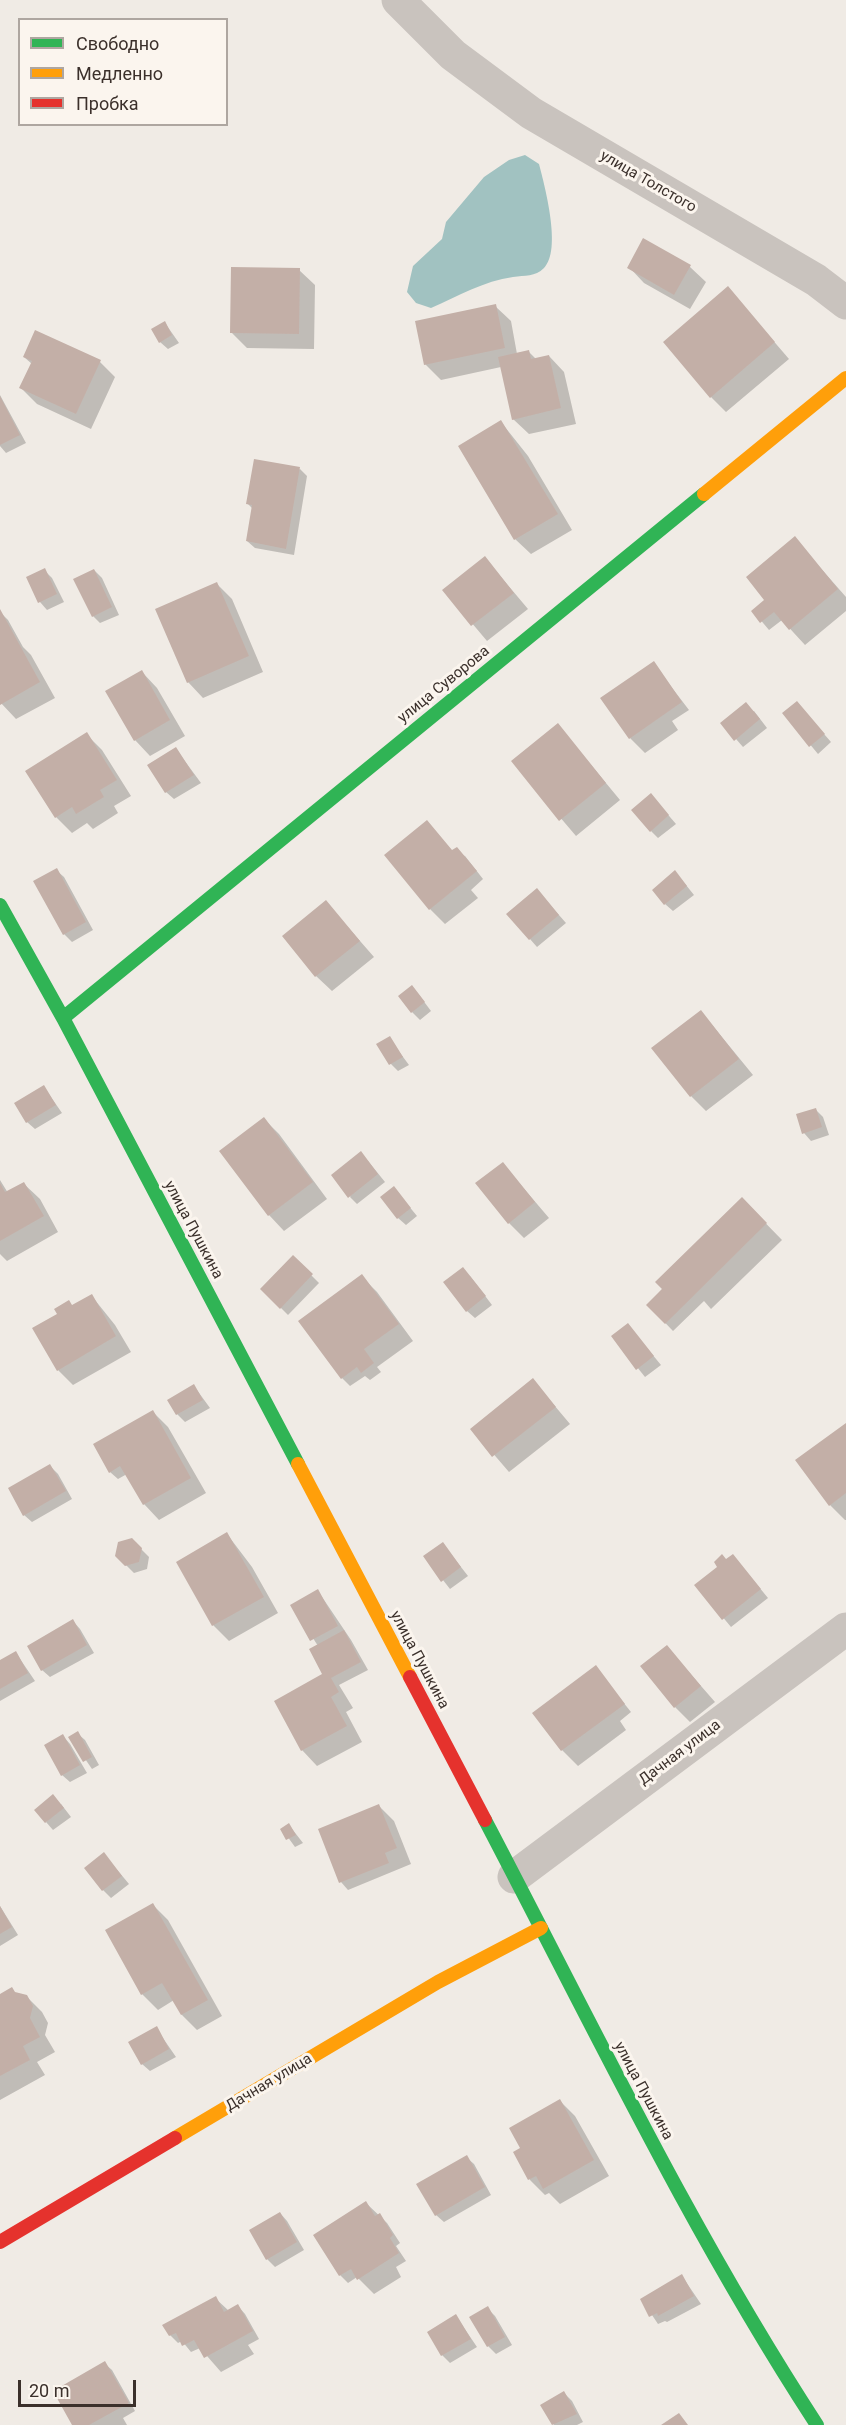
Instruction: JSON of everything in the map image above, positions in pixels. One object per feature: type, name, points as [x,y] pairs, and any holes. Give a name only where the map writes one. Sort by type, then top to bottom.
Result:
[{"type":"street","name":"улица Толстого","points":[[399,0],[453,55],[531,113],[816,280],[846,303]]},
{"type":"street","name":"улица Суворова","points":[[63,1018],[846,378]]},
{"type":"street","name":"улица Пушкина","points":[[0,905],[63,1018],[541,1928],[626,2096],[716,2260],[817,2425]]},
{"type":"street","name":"Дачная улица","points":[[514,1877],[846,1629]]},
{"type":"street","name":"Дачная улица","points":[[0,2242],[438,1982],[541,1928]]},
{"type":"water","points":[[525,155],[539,164],[548,202],[552,247],[544,268],[533,274],[481,285],[431,308],[416,303],[407,292],[413,266],[442,239],[446,222],[484,177],[509,160]]},
{"type":"building","points":[[643,238],[691,265],[674,295],[627,268]]},
{"type":"building","points":[[231,267],[300,268],[299,334],[230,333]]},
{"type":"building","points":[[728,286],[775,342],[710,398],[663,342]]},
{"type":"building","points":[[496,304],[505,348],[424,365],[415,321]]},
{"type":"building","points":[[165,321],[172,335],[159,343],[151,329]]},
{"type":"building","points":[[35,330],[101,360],[76,414],[19,388],[32,361],[23,357]]},
{"type":"building","points":[[529,350],[531,359],[549,355],[561,408],[512,420],[498,357]]},
{"type":"building","points":[[0,396],[20,435],[0,445]]},
{"type":"building","points":[[501,420],[558,514],[514,540],[458,446]]},
{"type":"building","points":[[254,459],[300,467],[286,549],[246,541],[252,505],[246,504]]},
{"type":"building","points":[[795,536],[838,589],[789,630],[774,612],[760,623],[751,611],[764,600],[746,577]]},
{"type":"building","points":[[485,556],[514,593],[471,626],[442,590]]},
{"type":"building","points":[[45,568],[57,594],[38,603],[26,577]]},
{"type":"building","points":[[94,569],[112,607],[92,617],[73,579]]},
{"type":"building","points":[[217,582],[249,656],[187,683],[155,609]]},
{"type":"building","points":[[0,609],[40,682],[0,705]]},
{"type":"building","points":[[654,661],[682,702],[629,739],[600,698]]},
{"type":"building","points":[[142,670],[170,720],[134,741],[105,691]]},
{"type":"building","points":[[797,701],[825,734],[809,747],[782,713]]},
{"type":"building","points":[[746,702],[760,719],[734,741],[720,723]]},
{"type":"building","points":[[558,723],[606,783],[559,821],[511,761]]},
{"type":"building","points":[[87,732],[117,780],[100,790],[104,797],[76,814],[72,807],[55,818],[25,771]]},
{"type":"building","points":[[176,747],[194,775],[165,793],[147,765]]},
{"type":"building","points":[[651,793],[669,815],[650,832],[631,810]]},
{"type":"building","points":[[427,820],[452,850],[457,847],[477,871],[429,910],[384,855]]},
{"type":"building","points":[[57,868],[86,922],[63,935],[33,881]]},
{"type":"building","points":[[675,870],[687,886],[664,905],[652,890]]},
{"type":"building","points":[[537,888],[559,915],[529,940],[506,914]]},
{"type":"building","points":[[326,900],[360,941],[315,977],[282,936]]},
{"type":"building","points":[[412,985],[425,1002],[411,1013],[398,996]]},
{"type":"building","points":[[701,1010],[739,1059],[690,1097],[651,1048]]},
{"type":"building","points":[[390,1036],[403,1057],[389,1065],[376,1044]]},
{"type":"building","points":[[44,1085],[56,1105],[26,1123],[14,1103]]},
{"type":"building","points":[[816,1108],[822,1127],[802,1134],[796,1114]]},
{"type":"building","points":[[264,1117],[313,1182],[268,1216],[219,1151]]},
{"type":"building","points":[[361,1151],[378,1174],[348,1198],[331,1175]]},
{"type":"building","points":[[503,1162],[535,1202],[508,1224],[475,1183]]},
{"type":"building","points":[[24,1182],[44,1216],[0,1241],[0,1183],[5,1192]]},
{"type":"building","points":[[394,1186],[411,1208],[397,1219],[380,1197]]},
{"type":"building","points":[[742,1197],[767,1223],[665,1324],[646,1305],[662,1289],[655,1282]]},
{"type":"building","points":[[293,1255],[313,1274],[280,1309],[260,1289]]},
{"type":"building","points":[[463,1267],[486,1296],[466,1312],[443,1282]]},
{"type":"building","points":[[362,1274],[399,1324],[364,1349],[374,1363],[361,1373],[357,1367],[341,1379],[298,1321]]},
{"type":"building","points":[[92,1294],[116,1336],[57,1371],[32,1328],[57,1314],[54,1309],[69,1300],[72,1305]]},
{"type":"building","points":[[628,1323],[654,1356],[636,1370],[611,1336]]},
{"type":"building","points":[[533,1378],[556,1407],[492,1457],[470,1429]]},
{"type":"building","points":[[194,1384],[203,1400],[176,1415],[167,1400]]},
{"type":"building","points":[[153,1410],[191,1478],[143,1505],[120,1466],[109,1473],[93,1444]]},
{"type":"building","points":[[846,1423],[846,1493],[829,1506],[795,1460]]},
{"type":"building","points":[[50,1464],[66,1491],[23,1516],[8,1488]]},
{"type":"building","points":[[227,1532],[264,1597],[212,1626],[176,1562]]},
{"type":"building","points":[[132,1538],[142,1548],[139,1562],[125,1566],[115,1556],[118,1542]]},
{"type":"building","points":[[443,1542],[461,1567],[441,1582],[423,1556]]},
{"type":"building","points":[[722,1554],[726,1559],[733,1554],[761,1589],[722,1620],[694,1585],[717,1567],[714,1562]]},
{"type":"building","points":[[318,1589],[338,1626],[310,1641],[290,1605]]},
{"type":"building","points":[[73,1619],[87,1645],[41,1671],[27,1646]]},
{"type":"building","points":[[344,1630],[361,1662],[331,1678],[339,1692],[331,1697],[347,1726],[301,1751],[274,1701],[322,1674],[309,1649]]},
{"type":"building","points":[[667,1645],[701,1686],[674,1708],[640,1666]]},
{"type":"building","points":[[16,1651],[28,1673],[0,1689],[0,1660]]},
{"type":"building","points":[[596,1665],[625,1704],[561,1751],[532,1713]]},
{"type":"building","points":[[78,1731],[92,1757],[83,1762],[68,1737]]},
{"type":"building","points":[[63,1734],[80,1765],[61,1776],[44,1745]]},
{"type":"building","points":[[53,1794],[64,1808],[45,1823],[34,1810]]},
{"type":"building","points":[[379,1804],[397,1848],[385,1853],[389,1863],[339,1883],[318,1829]]},
{"type":"building","points":[[289,1823],[296,1835],[286,1840],[280,1829]]},
{"type":"building","points":[[104,1852],[122,1876],[102,1891],[84,1868]]},
{"type":"building","points":[[153,1903],[208,2000],[181,2015],[162,1983],[141,1995],[105,1930]]},
{"type":"building","points":[[0,1906],[12,1927],[0,1934]]},
{"type":"building","points":[[12,1987],[15,1992],[27,1995],[33,2006],[30,2018],[40,2037],[23,2046],[30,2060],[0,2076],[0,1994]]},
{"type":"building","points":[[157,2026],[169,2049],[141,2065],[128,2042]]},
{"type":"building","points":[[560,2099],[594,2160],[543,2189],[536,2176],[528,2180],[513,2152],[520,2148],[509,2128]]},
{"type":"building","points":[[467,2155],[485,2187],[435,2216],[416,2184]]},
{"type":"building","points":[[366,2201],[375,2216],[380,2213],[393,2235],[390,2238],[399,2253],[357,2280],[351,2269],[339,2276],[313,2235]]},
{"type":"building","points":[[280,2212],[297,2242],[266,2260],[249,2230]]},
{"type":"building","points":[[682,2274],[694,2296],[658,2316],[657,2313],[649,2317],[640,2299]]},
{"type":"building","points":[[216,2296],[224,2312],[238,2304],[253,2331],[204,2358],[194,2340],[182,2346],[176,2333],[169,2336],[162,2325]]},
{"type":"building","points":[[488,2306],[505,2337],[487,2347],[469,2317]]},
{"type":"building","points":[[456,2314],[471,2339],[441,2356],[427,2332]]},
{"type":"building","points":[[105,2361],[129,2403],[89,2425],[72,2425],[53,2391]]},
{"type":"building","points":[[564,2391],[577,2414],[552,2425],[540,2405]]},
{"type":"building","points":[[679,2413],[688,2425],[661,2425]]},
{"type":"traffic: fast","points":[[63,1018],[704,494]]},
{"type":"traffic: fast","points":[[0,905],[63,1018],[298,1464]]},
{"type":"traffic: fast","points":[[485,1820],[685,2203],[727,2278],[817,2425]]},
{"type":"traffic: slow","points":[[704,494],[846,378]]},
{"type":"traffic: slow","points":[[298,1464],[410,1677]]},
{"type":"traffic: slow","points":[[175,2138],[438,1982],[541,1928]]},
{"type":"traffic: jam","points":[[410,1677],[485,1820]]},
{"type":"traffic: jam","points":[[0,2242],[175,2138]]}]
